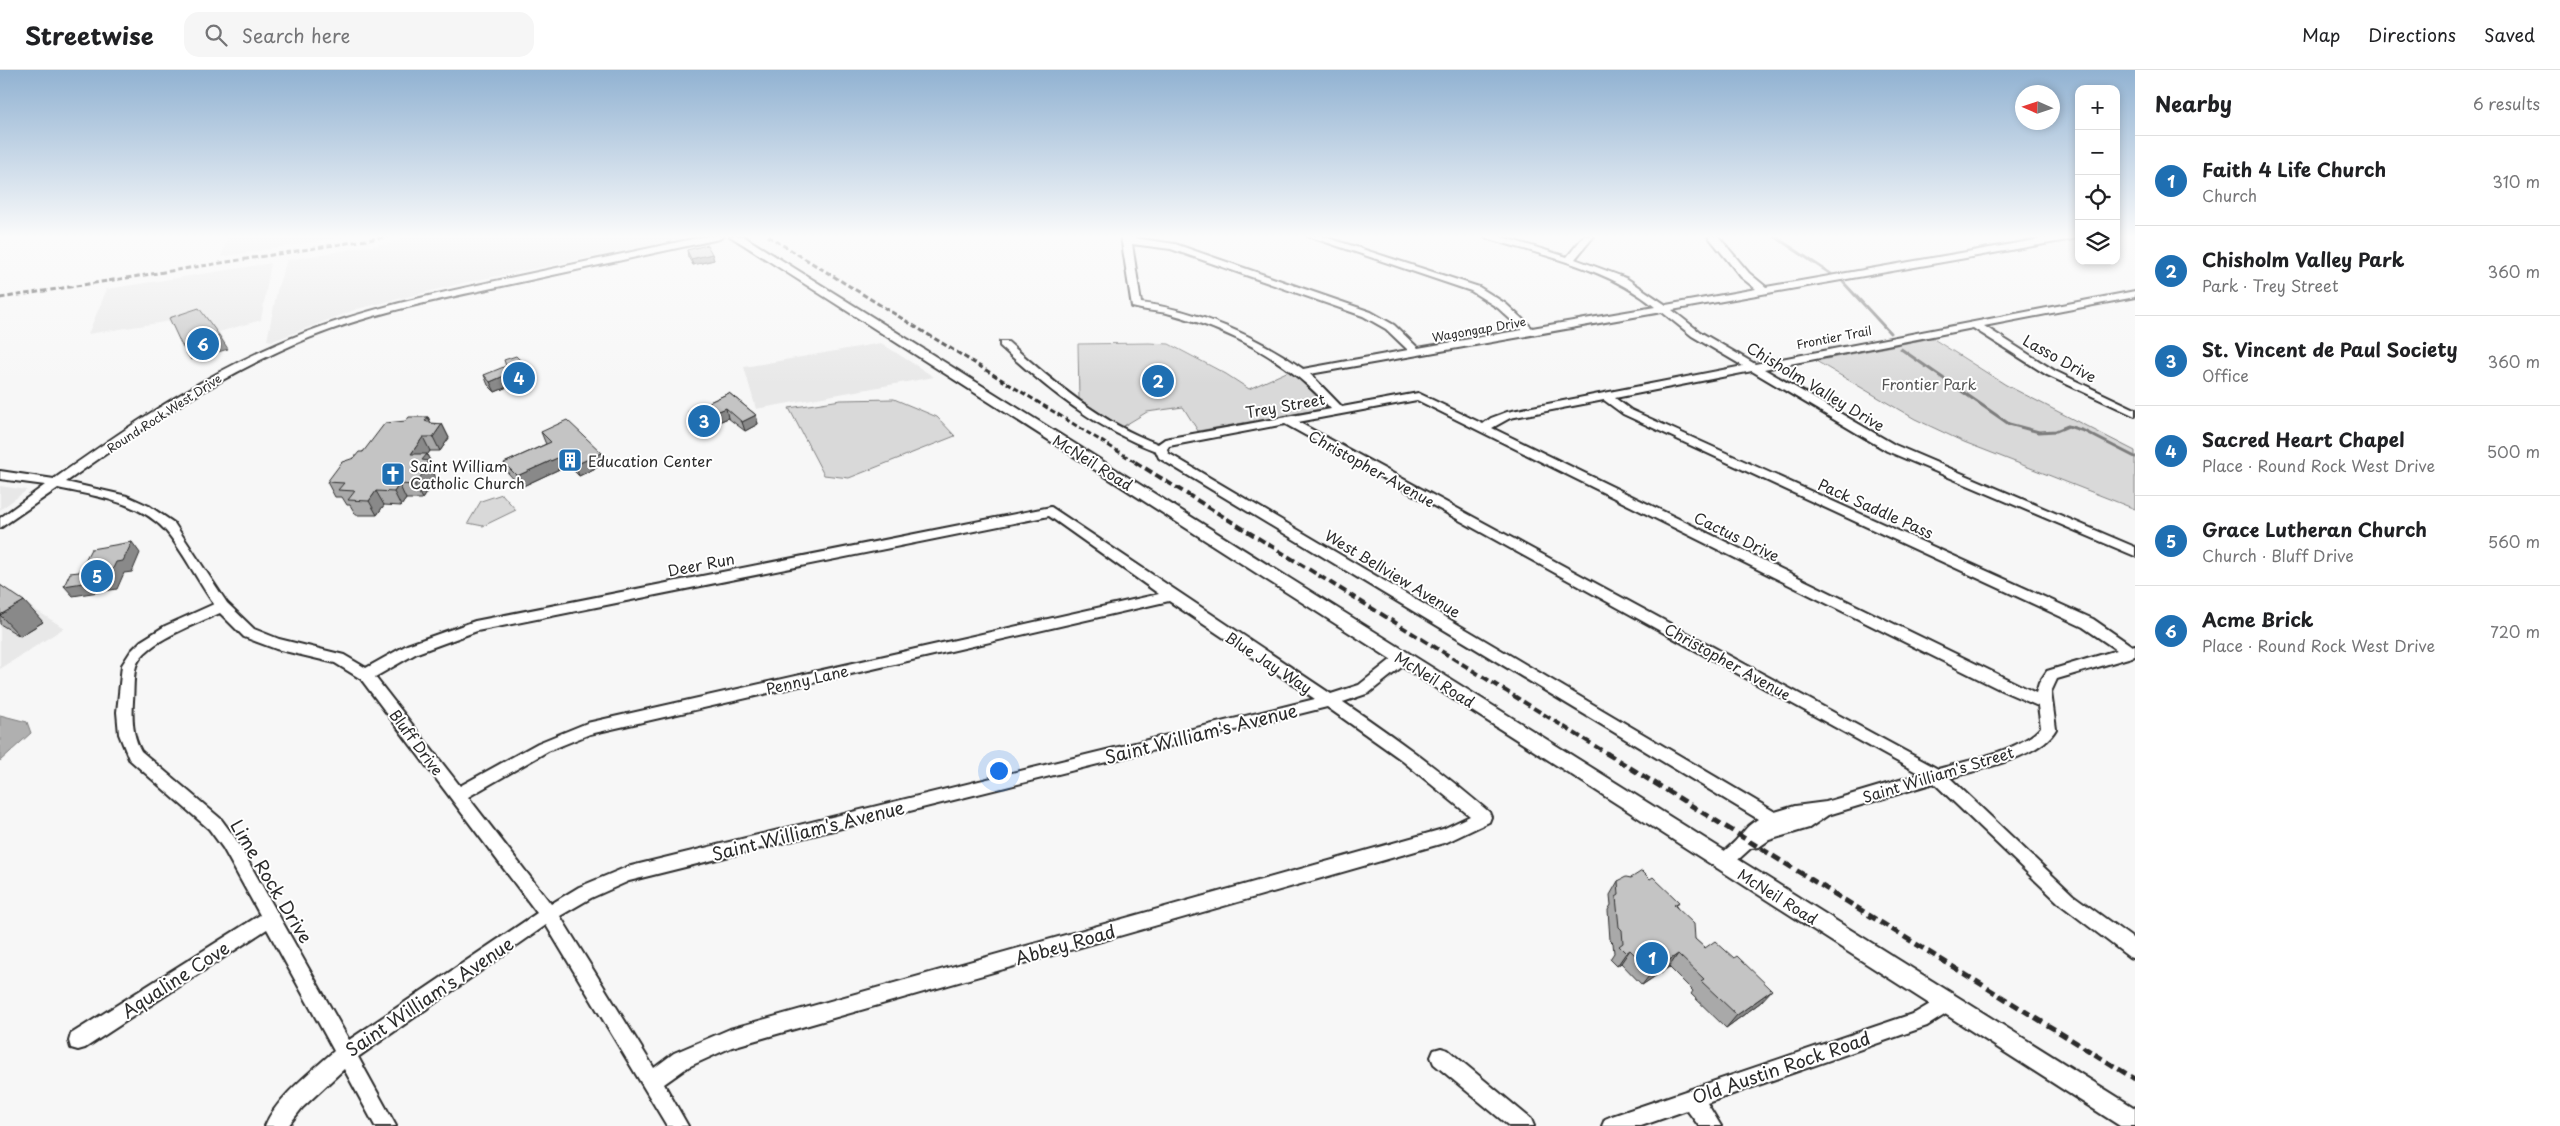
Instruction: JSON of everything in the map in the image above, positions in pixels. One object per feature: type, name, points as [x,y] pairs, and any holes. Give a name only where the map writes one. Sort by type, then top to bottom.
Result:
[{"type":"main road","name":"McNeil Road","points":[[814,285],[2135,1122]]},
{"type":"street","name":"Round Rock West Drive","points":[[0,524],[172,405],[215,378],[276,348],[325,328],[399,305],[490,285]]},
{"type":"street","points":[[1133,285],[1136,305],[1167,309],[1192,317],[1263,346],[1303,372],[1339,411]]},
{"type":"street","points":[[1285,285],[1367,314],[1390,326],[1416,352]]},
{"type":"street","points":[[1464,285],[1475,289],[1502,306],[1530,332]]},
{"type":"street","name":"Chisholm Valley Drive","points":[[1630,285],[1664,308],[1696,334],[1908,456],[2135,552]]},
{"type":"street","points":[[1757,285],[1764,291]]},
{"type":"street","name":"Wagongap Drive","points":[[1303,372],[1796,285]]},
{"type":"street","name":"Frontier Trail","points":[[1484,429],[1495,420],[1507,415],[2135,294]]},
{"type":"street","name":"Lasso Drive","points":[[1973,324],[2051,373],[2135,413]]},
{"type":"street","name":"West Bellview Avenue","points":[[1004,344],[1050,386],[1137,441],[1161,449],[1163,455],[1774,820]]},
{"type":"street","name":"Trey Street","points":[[1161,449],[1165,443],[1418,396]]},
{"type":"street","name":"Cactus Drive","points":[[1418,396],[2006,686],[2044,702]]},
{"type":"street","name":"Pack Saddle Pass","points":[[1606,396],[1627,412],[2088,623],[2133,651]]},
{"type":"street","name":"Christopher Avenue","points":[[1286,420],[1937,776],[2067,900],[2135,951]]},
{"type":"street","name":"Bluff Drive","points":[[0,475],[28,478],[123,499],[145,508],[169,526],[188,551],[222,606],[245,629],[261,640],[331,656],[353,666],[366,675],[561,931],[678,1126]]},
{"type":"street","name":"Blue Jay Way","points":[[1051,511],[1169,596],[1329,701],[1450,787],[1483,817]]},
{"type":"street","name":"Deer Run","points":[[366,675],[412,649],[475,626],[1051,511]]},
{"type":"street","name":"Penny Lane","points":[[457,795],[543,747],[587,729],[1141,604],[1169,596]]},
{"type":"street","name":"Lime Rock Drive","points":[[222,606],[155,638],[132,658],[129,665],[125,730],[128,743],[135,755],[215,824],[229,844],[347,1052],[386,1126]]},
{"type":"street","name":"Saint William's Street","points":[[1724,862],[1750,836],[1774,820],[1801,811],[1826,808],[2003,756],[2046,734],[2050,726],[2044,702],[2044,686],[2056,672],[2133,651]]},
{"type":"street","name":"Saint William's Avenue","points":[[275,1126],[313,1081],[347,1052],[583,892],[627,874],[1329,701],[1364,689],[1403,658]]},
{"type":"street","points":[[1722,789],[1748,814],[1750,836]]},
{"type":"street","name":"Saint William's Street","points":[[1750,836],[1759,840],[1762,835],[1802,823],[1826,808]]},
{"type":"street","name":"Abbey Road","points":[[652,1081],[682,1060],[730,1038],[1447,835],[1483,817]]},
{"type":"street","name":"Aqualine Cove","points":[[78,1041],[271,917]]},
{"type":"street","name":"Old Austin Rock Road","points":[[1612,1126],[1920,1020],[1947,1004]]},
{"type":"street","points":[[1441,1057],[1524,1126]]},
{"type":"street","points":[[1691,1098],[1711,1126]]},
{"type":"shaded area","points":[[130,285],[267,285],[261,320],[212,334],[177,331],[174,330],[171,321],[88,334],[107,289]]},
{"type":"shaded area","points":[[454,285],[357,309],[273,341],[267,340],[278,286]]},
{"type":"shaded area","points":[[881,343],[934,377],[756,409],[744,367]]},
{"type":"shaded area","points":[[0,486],[27,490],[0,510]]},
{"type":"shaded area","points":[[0,587],[64,628],[0,669]]},
{"type":"shaded area","points":[[0,715],[27,722],[31,733],[0,761]]},
{"type":"green space","name":"Frontier Park","points":[[1932,338],[2006,385],[2135,451],[2135,509],[1964,442],[1915,419],[1816,361]]},
{"type":"green space","points":[[1078,344],[1169,344],[1226,374],[1249,389],[1291,370],[1327,408],[1198,431],[1183,407],[1147,412],[1122,427],[1079,399]]},
{"type":"green space","points":[[894,399],[937,417],[955,436],[849,478],[824,475],[789,408],[841,400]]},
{"type":"green space","points":[[502,494],[516,510],[483,526],[468,523],[481,501]]},
{"type":"building","points":[[199,308],[219,335],[182,346],[169,318]]},
{"type":"building","points":[[516,356],[530,370],[519,374],[513,372],[490,382],[484,375],[506,366],[504,360]]},
{"type":"building","points":[[729,393],[756,415],[742,422],[726,408],[698,420],[688,412]]},
{"type":"building","points":[[409,417],[428,417],[425,421],[433,424],[442,424],[433,437],[423,437],[411,454],[427,454],[422,460],[428,461],[426,464],[429,464],[415,485],[399,484],[394,492],[376,491],[369,501],[348,500],[355,491],[338,490],[344,483],[327,482],[342,462],[354,458],[359,452],[363,452],[385,423],[406,421]]},
{"type":"building","points":[[567,420],[602,453],[575,465],[564,455],[517,476],[504,463],[551,442],[541,432]]},
{"type":"building","points":[[132,542],[123,561],[116,562],[108,579],[64,586],[70,573],[79,572],[91,549]]},
{"type":"building","points":[[0,585],[24,601],[0,615]]},
{"type":"building","points":[[1642,871],[1650,879],[1653,877],[1679,902],[1674,905],[1694,924],[1695,939],[1705,948],[1715,941],[1734,958],[1737,956],[1772,990],[1737,1015],[1701,981],[1704,979],[1678,954],[1652,972],[1630,950],[1626,953],[1619,946],[1623,943],[1622,930],[1619,927],[1616,897],[1619,895],[1618,881],[1626,877],[1631,878]]},
{"type":"waterway","points":[[1846,285],[1890,333]]},
{"type":"waterway","points":[[1901,349],[2009,424],[2039,432],[2056,431],[2068,426],[2084,431],[2135,457]]},
{"type":"railway","points":[[0,298],[80,285]]},
{"type":"railway","points":[[848,285],[1137,463]]},
{"type":"railway","points":[[1135,462],[1608,754]]},
{"type":"railway","points":[[1606,753],[2135,1079]]},
{"type":"place","name":"Acme Brick","points":[[203,344]]},
{"type":"place","name":"Sacred Heart Chapel","points":[[519,378]]},
{"type":"place","name":"Chisholm Valley Park","points":[[1158,381]]},
{"type":"place","name":"St. Vincent de Paul Society","points":[[704,421]]},
{"type":"place","name":"Education Center","points":[[570,460]]},
{"type":"place","name":"Saint William Catholic Church","points":[[393,474]]},
{"type":"place","name":"Grace Lutheran Church","points":[[97,576]]},
{"type":"place","name":"Faith 4 Life Church","points":[[1652,958]]}]
